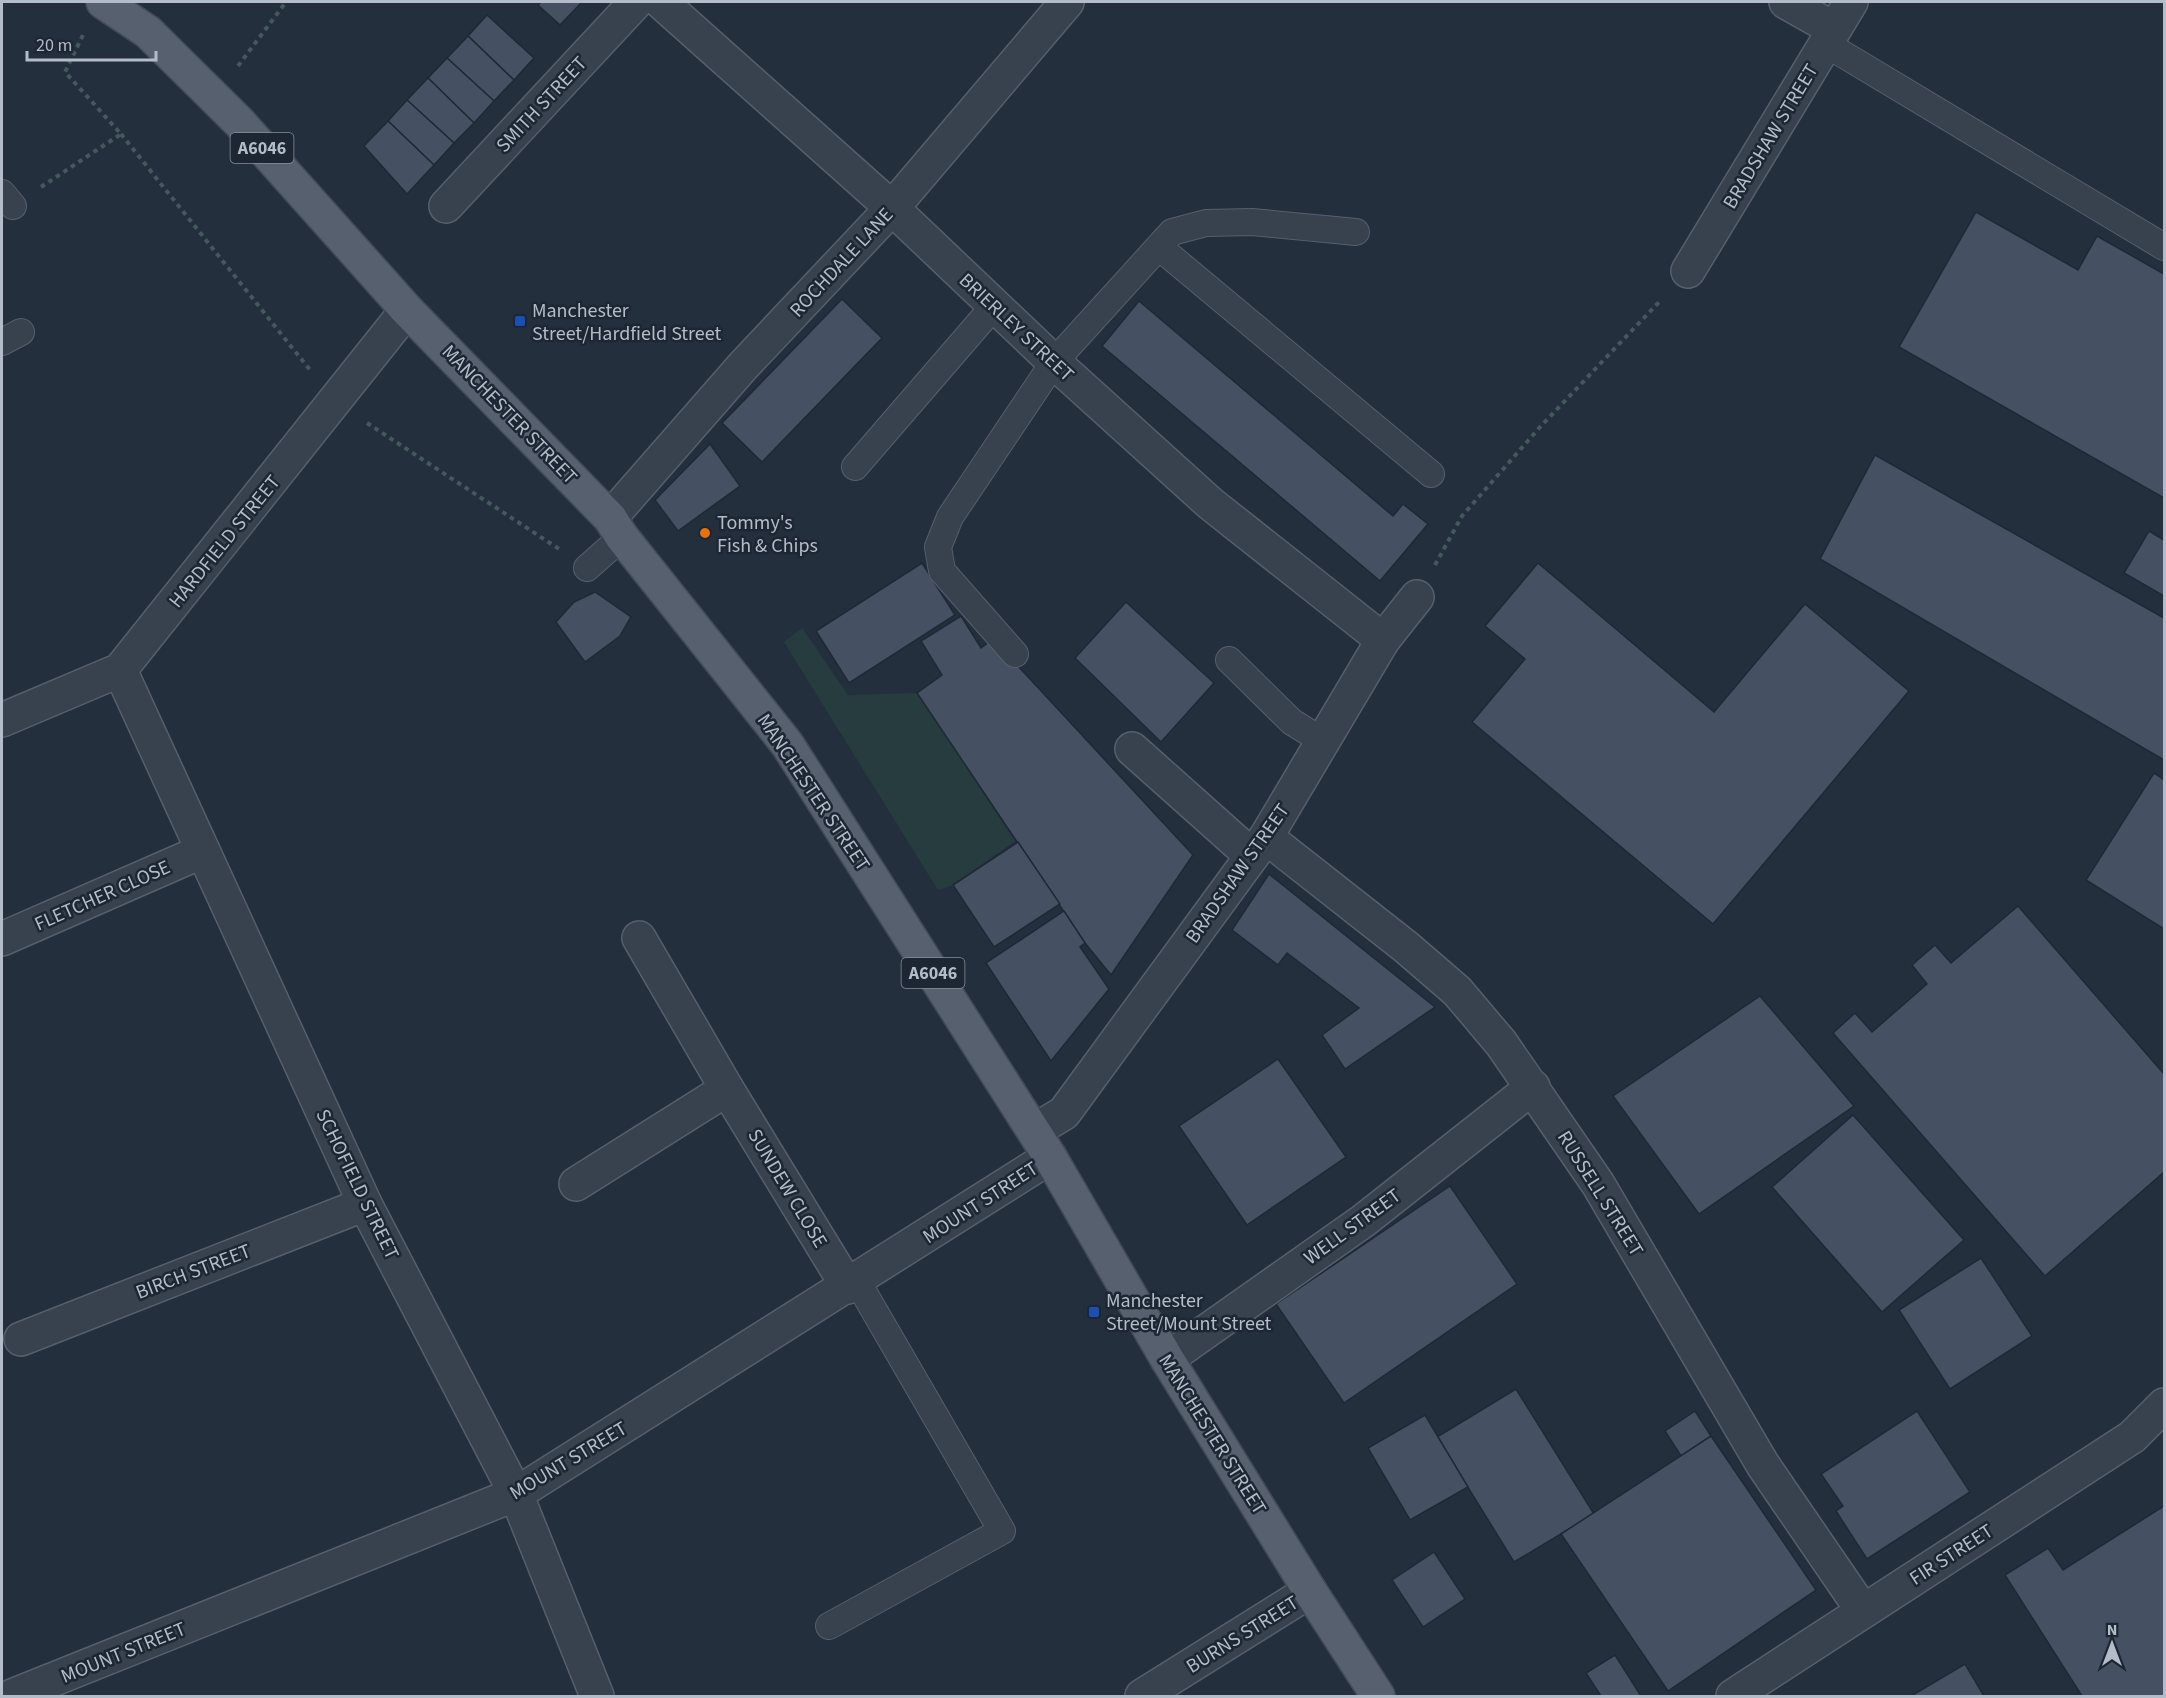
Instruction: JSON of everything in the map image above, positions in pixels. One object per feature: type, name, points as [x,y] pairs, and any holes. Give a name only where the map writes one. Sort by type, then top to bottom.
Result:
[{"type":"main road","name":"MANCHESTER STREET","points":[[104,2],[148,32],[240,123],[407,310],[616,527],[787,744],[1042,1144],[1167,1359],[1310,1591],[1378,1696]]},
{"type":"street","name":"SMITH STREET","points":[[446,206],[636,2]]},
{"type":"street","name":"BRIERLEY STREET","points":[[661,2],[892,208],[1054,362],[1211,504],[1383,640]]},
{"type":"street","name":"ROCHDALE LANE","points":[[616,527],[743,366],[892,208],[1067,2]]},
{"type":"street","points":[[1786,2],[1830,37]]},
{"type":"street","name":"BRADSHAW STREET","points":[[1688,271],[1851,2]]},
{"type":"street","name":"HARDFIELD STREET","points":[[2,720],[120,670],[407,310]]},
{"type":"street","name":"BRADSHAW STREET","points":[[1042,1144],[1259,847],[1383,640],[1417,597]]},
{"type":"street","name":"SCHOFIELD STREET","points":[[120,670],[365,1204],[516,1494],[597,1696]]},
{"type":"street","name":"RUSSELL STREET","points":[[1132,749],[1259,847],[1406,947],[1457,992],[1501,1043],[1598,1184],[1763,1465],[1863,1611]]},
{"type":"street","name":"FLETCHER CLOSE","points":[[2,939],[203,851]]},
{"type":"street","name":"SUNDEW CLOSE","points":[[639,938],[727,1089],[852,1284]]},
{"type":"street","name":"WELL STREET","points":[[1167,1359],[1363,1221],[1533,1087]]},
{"type":"street","points":[[576,1184],[727,1089]]},
{"type":"street","name":"MOUNT STREET","points":[[12,1696],[516,1494],[852,1284],[1042,1144]]},
{"type":"street","name":"BIRCH STREET","points":[[21,1339],[365,1204]]},
{"type":"street","name":"FIR STREET","points":[[1733,1696],[2132,1437],[2164,1405]]},
{"type":"street","name":"BURNS STREET","points":[[1142,1696],[1310,1591]]},
{"type":"lane","points":[[1830,37],[2164,247]]},
{"type":"lane","points":[[1015,654],[942,571],[938,547],[950,517],[1054,362],[1172,232],[1206,223],[1252,222],[1356,232]]},
{"type":"lane","points":[[1159,247],[1431,474]]},
{"type":"lane","points":[[855,467],[994,306]]},
{"type":"lane","points":[[587,568],[616,527]]},
{"type":"lane","points":[[1229,660],[1292,722],[1323,741]]},
{"type":"lane","points":[[830,1626],[1002,1531],[852,1284]]},
{"type":"path","points":[[213,96],[286,2]]},
{"type":"path","points":[[84,32],[65,72],[121,134],[335,402],[587,568]]},
{"type":"path","points":[[7,200],[121,134]]},
{"type":"path","points":[[1417,597],[1462,516],[1540,427],[1688,271]]},
{"type":"green space","points":[[802,628],[848,695],[917,693],[1015,841],[953,885],[938,890],[784,642]]},
{"type":"building","points":[[541,2],[582,2],[560,25],[538,5]]},
{"type":"building","points":[[487,15],[534,58],[514,80],[468,36]]},
{"type":"building","points":[[468,36],[514,80],[494,101],[447,58]]},
{"type":"building","points":[[447,58],[494,101],[474,123],[428,78]]},
{"type":"building","points":[[428,78],[474,123],[454,143],[407,100]]},
{"type":"building","points":[[407,100],[454,143],[434,165],[388,121]]},
{"type":"building","points":[[388,121],[434,165],[407,194],[364,146]]},
{"type":"building","points":[[1976,212],[2078,270],[2097,236],[2164,274],[2164,498],[1899,347]]},
{"type":"building","points":[[842,299],[882,338],[762,462],[722,423]]},
{"type":"building","points":[[1139,301],[1393,516],[1403,504],[1428,524],[1380,581],[1102,346]]},
{"type":"building","points":[[710,444],[740,486],[678,531],[655,500]]},
{"type":"building","points":[[1875,455],[2164,618],[2164,760],[1820,559]]},
{"type":"building","points":[[2149,531],[2164,540],[2164,596],[2124,573]]},
{"type":"building","points":[[922,563],[955,615],[849,683],[816,631]]},
{"type":"building","points":[[1538,563],[1714,712],[1805,604],[1909,691],[1713,924],[1472,722],[1525,659],[1485,626]]},
{"type":"building","points":[[595,592],[631,617],[620,636],[585,662],[556,622],[574,602]]},
{"type":"building","points":[[1126,602],[1214,683],[1161,742],[1075,658]]},
{"type":"building","points":[[961,616],[981,648],[993,639],[1193,855],[1111,975],[1085,943],[917,693],[942,675],[921,641]]},
{"type":"building","points":[[2154,773],[2164,780],[2164,929],[2086,880]]},
{"type":"building","points":[[1018,842],[1060,904],[994,947],[953,885]]},
{"type":"building","points":[[1269,874],[1435,1007],[1345,1069],[1322,1035],[1359,1008],[1287,953],[1278,965],[1232,930]]},
{"type":"building","points":[[2018,906],[2164,1074],[2164,1172],[2045,1276],[1833,1033],[1855,1013],[1872,1032],[1927,984],[1912,965],[1935,945],[1951,963]]},
{"type":"building","points":[[1064,911],[1085,943],[1080,947],[1109,989],[1051,1061],[986,963]]},
{"type":"building","points":[[1760,996],[1854,1106],[1699,1214],[1613,1096]]},
{"type":"building","points":[[1278,1059],[1346,1157],[1247,1225],[1179,1126]]},
{"type":"building","points":[[1853,1115],[1964,1240],[1882,1312],[1772,1187]]},
{"type":"building","points":[[1450,1186],[1517,1284],[1344,1403],[1276,1304]]},
{"type":"building","points":[[1981,1258],[2032,1336],[1950,1389],[1899,1310]]},
{"type":"building","points":[[1516,1389],[1594,1514],[1514,1562],[1437,1437]]},
{"type":"building","points":[[1695,1411],[1711,1436],[1681,1456],[1665,1431]]},
{"type":"building","points":[[1917,1411],[1970,1492],[1867,1559],[1836,1511],[1843,1506],[1821,1474]]},
{"type":"building","points":[[1425,1415],[1468,1487],[1410,1520],[1368,1448]]},
{"type":"building","points":[[1711,1436],[1816,1590],[1668,1691],[1561,1534]]},
{"type":"building","points":[[2164,1506],[2164,1696],[2082,1696],[2005,1575],[2048,1548],[2063,1570]]},
{"type":"building","points":[[1434,1552],[1465,1599],[1423,1627],[1392,1580]]},
{"type":"building","points":[[1615,1655],[1641,1696],[1601,1696],[1586,1673]]},
{"type":"building","points":[[1965,1664],[1984,1696],[1911,1696]]},
{"type":"place","name":"Manchester Street/Hardfield Street","points":[[520,321]]},
{"type":"place","name":"Tommy's Fish & Chips","points":[[705,533]]},
{"type":"place","name":"Manchester Street/Mount Street","points":[[1094,1312]]}]
